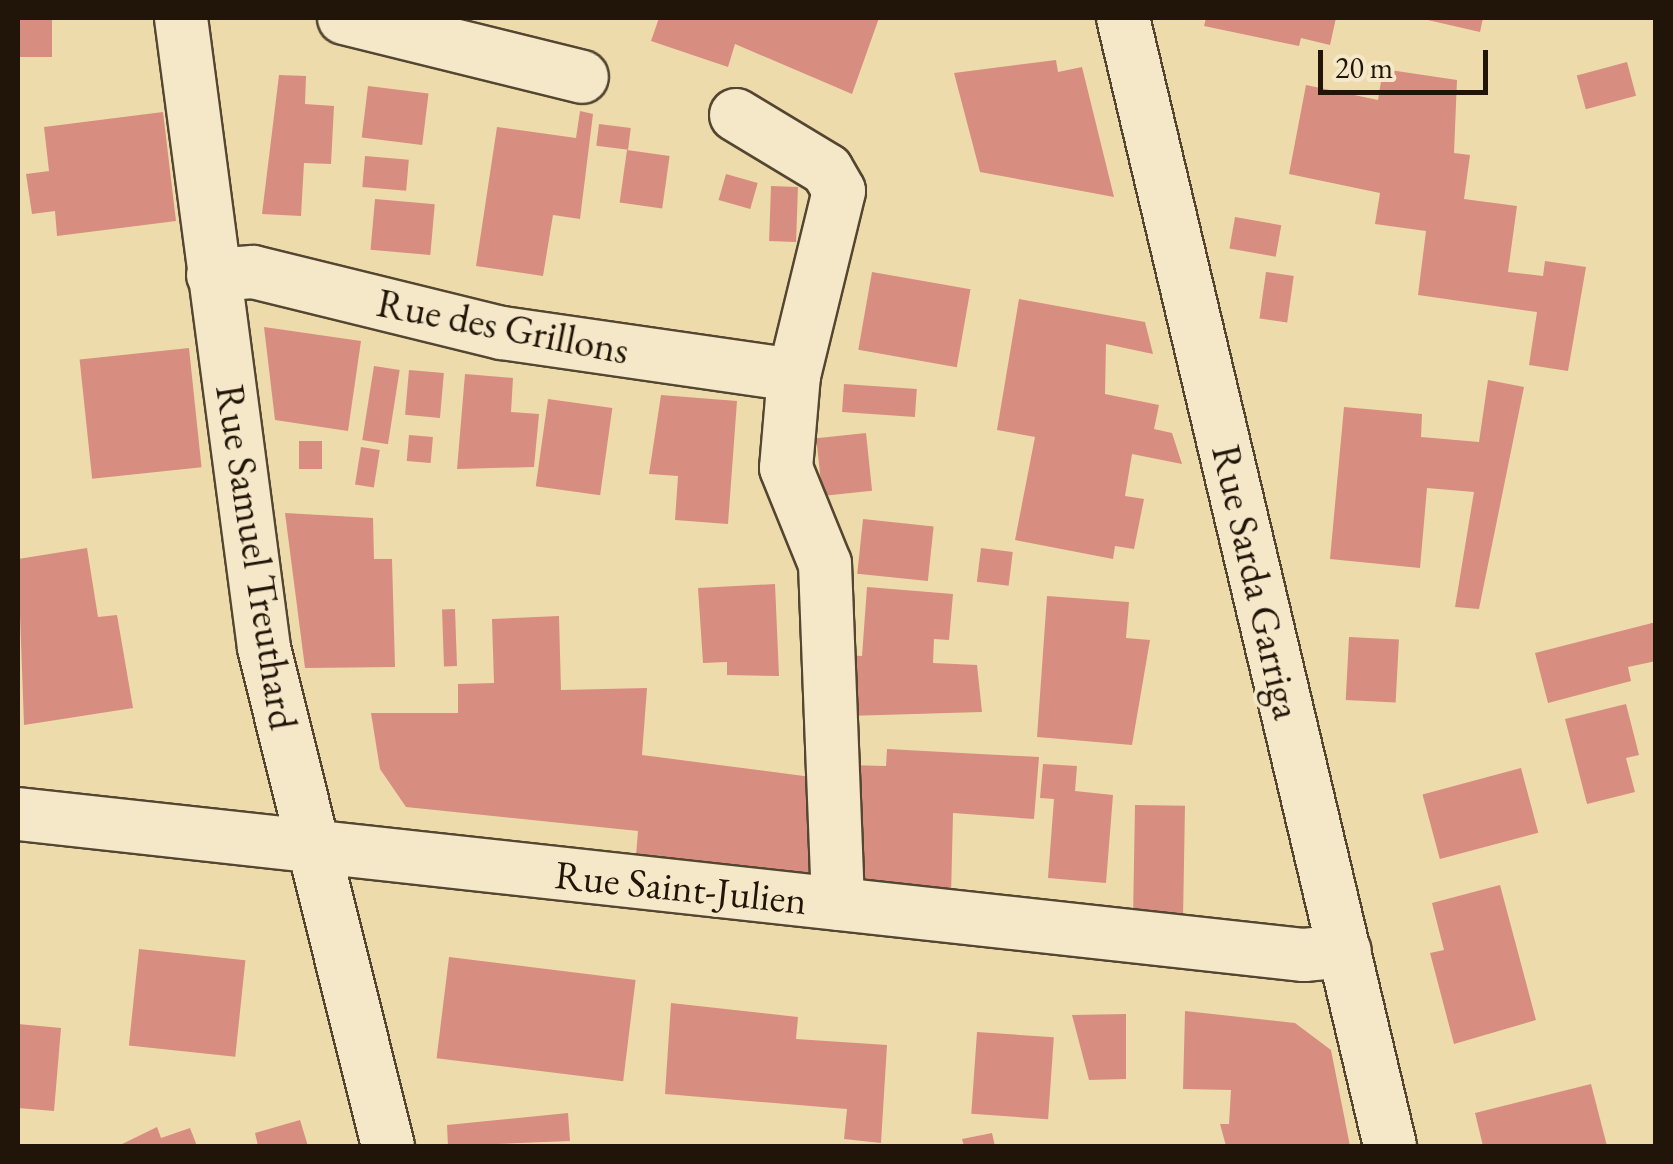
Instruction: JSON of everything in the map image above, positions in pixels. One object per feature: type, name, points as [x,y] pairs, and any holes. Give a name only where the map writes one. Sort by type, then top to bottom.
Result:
[{"type":"street","name":"Rue Samuel Treuthard","points":[[180,18],[264,648],[388,1146]]},
{"type":"street","points":[[344,18],[582,77]]},
{"type":"street","name":"Rue Sarda Garriga","points":[[1123,18],[1390,1146]]},
{"type":"street","points":[[736,116],[827,170],[840,192],[794,375],[786,468],[825,564],[838,904]]},
{"type":"street","name":"Rue des Grillons","points":[[213,276],[253,272],[502,333],[794,375]]},
{"type":"street","name":"Rue Saint-Julien","points":[[18,814],[1304,955],[1344,952]]},
{"type":"building","points":[[18,18],[52,18],[52,57],[18,57]]},
{"type":"building","points":[[659,18],[879,18],[852,94],[735,44],[728,67],[651,41]]},
{"type":"building","points":[[1206,18],[1336,18],[1330,45],[1301,38],[1299,46],[1204,26]]},
{"type":"building","points":[[1419,18],[1483,18],[1480,32]]},
{"type":"building","points":[[1056,60],[1058,72],[1082,67],[1114,197],[980,172],[954,73]]},
{"type":"building","points":[[1627,62],[1636,96],[1586,109],[1577,75]]},
{"type":"building","points":[[1383,69],[1457,80],[1454,153],[1470,155],[1464,199],[1517,206],[1508,272],[1543,276],[1545,261],[1586,267],[1568,371],[1529,365],[1537,312],[1418,295],[1426,231],[1375,224],[1380,193],[1289,174],[1306,85],[1378,100]]},
{"type":"building","points":[[279,75],[306,76],[305,104],[334,106],[331,164],[304,163],[301,216],[262,214]]},
{"type":"building","points":[[368,86],[429,93],[422,145],[362,138]]},
{"type":"building","points":[[580,111],[593,114],[580,219],[553,215],[543,276],[476,266],[497,127],[576,138]]},
{"type":"building","points":[[163,112],[176,221],[57,236],[55,211],[32,214],[26,174],[49,171],[44,127]]},
{"type":"building","points":[[599,124],[631,128],[628,150],[596,146]]},
{"type":"building","points":[[627,150],[670,156],[662,208],[620,202]]},
{"type":"building","points":[[365,156],[409,160],[406,191],[362,187]]},
{"type":"building","points":[[726,174],[758,183],[750,209],[719,200]]},
{"type":"building","points":[[771,186],[798,187],[796,242],[769,241]]},
{"type":"building","points":[[375,199],[435,204],[430,255],[371,250]]},
{"type":"building","points":[[1235,217],[1281,225],[1276,257],[1229,249]]},
{"type":"building","points":[[872,272],[970,289],[957,367],[858,350]]},
{"type":"building","points":[[1266,272],[1294,276],[1287,322],[1259,319]]},
{"type":"building","points":[[1019,299],[1145,322],[1153,354],[1106,344],[1105,394],[1159,405],[1154,429],[1172,433],[1182,464],[1132,454],[1125,496],[1144,499],[1134,549],[1115,546],[1113,559],[1015,540],[1035,437],[997,430]]},
{"type":"building","points":[[264,327],[361,341],[348,431],[275,420]]},
{"type":"building","points":[[189,348],[202,467],[92,479],[80,359]]},
{"type":"building","points":[[374,366],[400,370],[388,444],[362,440]]},
{"type":"building","points":[[409,370],[444,373],[440,418],[405,415]]},
{"type":"building","points":[[465,374],[513,378],[511,412],[539,414],[534,467],[457,469]]},
{"type":"building","points":[[1488,380],[1524,387],[1479,609],[1455,607],[1474,492],[1427,488],[1420,568],[1330,559],[1344,407],[1422,414],[1421,437],[1479,442]]},
{"type":"building","points":[[844,384],[917,389],[915,417],[842,412]]},
{"type":"building","points":[[661,395],[737,401],[728,524],[675,520],[678,476],[649,474]]},
{"type":"building","points":[[548,399],[612,408],[600,495],[536,486]]},
{"type":"building","points":[[866,433],[872,491],[822,496],[816,438]]},
{"type":"building","points":[[409,435],[433,437],[431,463],[407,461]]},
{"type":"building","points":[[299,441],[322,441],[322,469],[299,469]]},
{"type":"building","points":[[361,447],[380,450],[374,488],[355,485]]},
{"type":"building","points":[[285,513],[373,518],[374,559],[392,559],[395,667],[305,668]]},
{"type":"building","points":[[863,519],[934,526],[928,581],[857,574]]},
{"type":"building","points":[[87,548],[98,617],[117,615],[133,708],[24,725],[18,559]]},
{"type":"building","points":[[981,548],[1013,552],[1009,586],[977,582]]},
{"type":"building","points":[[775,584],[779,676],[727,675],[727,662],[703,663],[698,588]]},
{"type":"building","points":[[867,587],[953,594],[949,640],[934,639],[933,663],[977,665],[982,712],[847,716],[846,655],[862,656]]},
{"type":"building","points":[[1047,596],[1129,602],[1126,638],[1150,640],[1132,745],[1037,737]]},
{"type":"building","points":[[442,609],[455,609],[457,666],[444,666]]},
{"type":"building","points":[[559,616],[561,690],[647,688],[642,755],[819,778],[823,886],[636,856],[638,831],[406,807],[380,769],[371,713],[458,713],[458,684],[494,683],[492,619]]},
{"type":"building","points":[[1656,622],[1656,661],[1628,667],[1631,681],[1548,703],[1535,653]]},
{"type":"building","points":[[1349,637],[1399,640],[1396,703],[1346,700]]},
{"type":"building","points":[[1626,704],[1639,755],[1626,758],[1635,792],[1587,804],[1565,719]]},
{"type":"building","points":[[887,749],[1039,757],[1034,819],[953,813],[951,897],[851,889],[848,765],[886,766]]},
{"type":"building","points":[[1043,764],[1077,766],[1075,791],[1113,795],[1106,883],[1048,878],[1054,799],[1040,798]]},
{"type":"building","points":[[1521,768],[1538,833],[1440,859],[1422,794]]},
{"type":"building","points":[[1135,805],[1185,806],[1183,921],[1133,920]]},
{"type":"building","points":[[1500,885],[1536,1020],[1454,1044],[1430,953],[1444,950],[1432,903]]},
{"type":"building","points":[[139,949],[245,960],[235,1057],[129,1045]]},
{"type":"building","points":[[449,957],[636,980],[623,1081],[437,1058]]},
{"type":"building","points":[[671,1003],[798,1017],[796,1039],[887,1045],[881,1143],[844,1139],[847,1109],[665,1094]]},
{"type":"building","points":[[1185,1011],[1295,1023],[1331,1050],[1350,1146],[1226,1146],[1220,1124],[1229,1124],[1231,1090],[1183,1089]]},
{"type":"building","points":[[1126,1014],[1126,1079],[1089,1080],[1072,1015]]},
{"type":"building","points":[[18,1024],[61,1028],[54,1111],[18,1108]]},
{"type":"building","points":[[977,1032],[1054,1037],[1048,1119],[971,1114]]},
{"type":"building","points":[[1591,1084],[1607,1146],[1483,1146],[1475,1113]]},
{"type":"building","points":[[568,1113],[570,1141],[448,1146],[447,1125]]},
{"type":"building","points":[[300,1120],[308,1146],[258,1146],[255,1133]]},
{"type":"building","points":[[157,1127],[161,1138],[190,1128],[197,1146],[118,1146]]},
{"type":"building","points":[[992,1133],[995,1146],[964,1146],[962,1139]]}]
